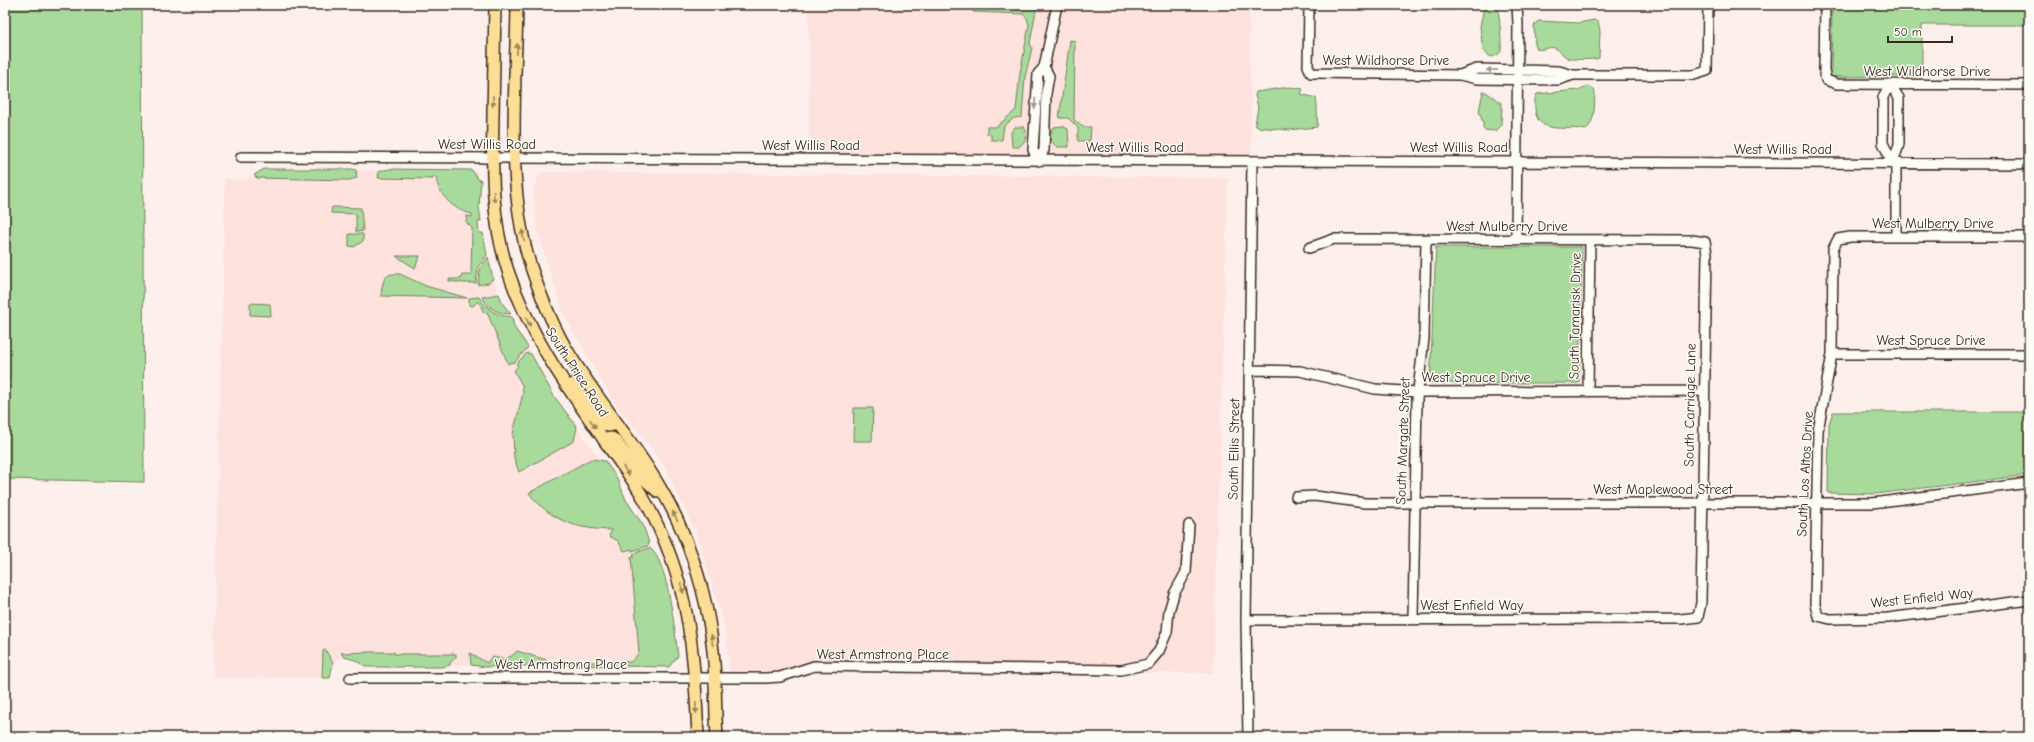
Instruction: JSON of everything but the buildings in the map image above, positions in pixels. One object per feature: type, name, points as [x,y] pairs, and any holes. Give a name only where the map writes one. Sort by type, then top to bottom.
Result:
[{"type":"main road","name":"South Price Road","points":[[495,5],[492,158],[495,209],[508,269],[530,328],[549,360],[644,498],[662,532],[675,564],[690,627],[695,679],[698,737]]},
{"type":"main road","name":"South Price Road","points":[[517,5],[515,158],[516,188],[523,238],[542,296],[570,355],[652,474],[680,526],[703,593],[710,626],[716,737]]},
{"type":"main road","points":[[549,360],[568,378],[608,426],[618,424]]},
{"type":"main road","points":[[603,439],[612,438],[615,440],[643,478],[666,500]]},
{"type":"street","points":[[1039,161],[1044,150],[1046,94],[1049,76],[1044,67],[1057,5]]},
{"type":"street","name":"West Wildhorse Drive","points":[[1309,5],[1308,66],[1311,73],[1460,75],[1477,69],[1518,75],[1559,70],[1573,75],[1694,75],[1707,71],[1708,5]]},
{"type":"street","points":[[1516,240],[1518,75],[1517,5]]},
{"type":"street","name":"West Wildhorse Drive","points":[[1825,5],[1824,70],[1826,80],[1837,84],[2029,85]]},
{"type":"street","points":[[1895,164],[1883,143],[1883,97],[1890,84],[1899,98],[1899,144],[1895,164],[1896,237]]},
{"type":"street","name":"West Willis Road","points":[[241,157],[2029,164]]},
{"type":"street","name":"South Ellis Street","points":[[1248,737],[1246,620],[1252,161]]},
{"type":"street","name":"West Mulberry Drive","points":[[1838,239],[1850,236],[2029,237]]},
{"type":"street","name":"West Mulberry Drive","points":[[1309,248],[1334,239],[1692,240],[1705,242]]},
{"type":"street","name":"South Los Altos Drive","points":[[1818,616],[1815,605],[1818,431],[1832,354],[1833,250],[1838,239]]},
{"type":"street","name":"South Margate Street","points":[[1414,619],[1414,503],[1417,392],[1424,338],[1426,240]]},
{"type":"street","name":"South Tamarisk Drive","points":[[1588,391],[1590,240]]},
{"type":"street","name":"South Carriage Lane","points":[[1698,617],[1700,603],[1707,254],[1705,242]]},
{"type":"street","name":"West Spruce Drive","points":[[1832,354],[2029,354]]},
{"type":"street","name":"West Spruce Drive","points":[[1249,370],[1300,371],[1375,389],[1417,392],[1704,391]]},
{"type":"street","name":"West Maplewood Street","points":[[1296,497],[1315,496],[1365,503],[1872,503],[2029,483]]},
{"type":"street","name":"West Armstrong Place","points":[[350,678],[714,679],[780,677],[814,666],[1121,670],[1148,664],[1159,651],[1167,632],[1169,610],[1174,594],[1186,572],[1189,525]]},
{"type":"street","name":"West Enfield Way","points":[[1818,616],[1830,619],[1888,618],[2029,600]]},
{"type":"street","name":"West Enfield Way","points":[[1246,620],[1681,619],[1698,617]]},
{"type":"street","points":[[1784,736],[1797,737]]},
{"type":"street","points":[[1901,737],[1986,737]]},
{"type":"shaded area","points":[[809,5],[1249,5],[1252,161],[809,159]]},
{"type":"shaded area","points":[[264,169],[379,171],[390,169],[472,170],[478,179],[481,180],[479,207],[481,221],[478,222],[479,233],[483,233],[490,272],[503,304],[510,311],[514,327],[523,337],[554,396],[600,460],[605,461],[617,478],[626,500],[643,525],[649,543],[662,564],[678,656],[669,667],[549,665],[536,667],[471,665],[367,667],[345,656],[331,664],[330,678],[213,677],[225,179],[246,180]]},
{"type":"shaded area","points":[[541,172],[1228,178],[1213,673],[730,671],[726,632],[696,533],[662,462],[614,402],[564,315],[537,230],[533,189]]},
{"type":"green space","points":[[5,5],[142,5],[144,482],[5,479]]},
{"type":"green space","points":[[1029,5],[1037,5],[1030,43],[1032,48],[1025,77],[1022,117],[1014,118],[1004,126],[1002,140],[991,140],[991,135],[987,134],[987,127],[996,127],[1016,110],[1020,73],[1029,25],[1027,18],[1023,14],[973,12],[973,9],[1024,10]]},
{"type":"green space","points":[[1420,5],[1497,5],[1499,13],[1501,51],[1495,56],[1491,57],[1483,51],[1480,27],[1484,7],[1477,6],[1465,9],[1442,10],[1425,8]]},
{"type":"green space","points":[[1832,5],[2014,5],[2023,7],[2024,5],[2029,5],[2029,25],[1922,25],[1922,76],[1831,77]]},
{"type":"green space","points":[[1594,20],[1598,21],[1600,31],[1599,58],[1570,59],[1555,48],[1537,49],[1535,45],[1534,26],[1538,21],[1579,23]]},
{"type":"green space","points":[[1070,40],[1075,41],[1074,120],[1083,127],[1091,127],[1090,141],[1078,141],[1078,128],[1068,118],[1059,118]]},
{"type":"green space","points":[[1587,86],[1594,89],[1595,92],[1594,113],[1589,127],[1585,130],[1554,128],[1541,123],[1537,117],[1535,109],[1535,98],[1537,94],[1578,90]]},
{"type":"green space","points":[[1289,87],[1303,89],[1301,94],[1316,98],[1317,127],[1289,130],[1257,127],[1255,124],[1258,107],[1255,95],[1256,92]]},
{"type":"green space","points":[[1483,92],[1486,92],[1501,103],[1501,125],[1495,131],[1484,130],[1483,128],[1479,111]]},
{"type":"green space","points":[[1062,126],[1068,129],[1069,147],[1057,147],[1051,141],[1050,134],[1054,127]]},
{"type":"green space","points":[[1015,127],[1024,127],[1026,131],[1025,141],[1019,147],[1012,147],[1011,132]]},
{"type":"green space","points":[[264,169],[352,169],[356,170],[357,178],[349,180],[257,178],[254,175]]},
{"type":"green space","points":[[390,169],[472,170],[478,179],[481,180],[479,207],[481,221],[478,222],[479,233],[483,233],[487,255],[478,267],[476,283],[449,281],[449,279],[461,279],[462,275],[471,275],[472,228],[466,222],[467,216],[472,217],[472,214],[459,209],[443,196],[437,184],[436,177],[433,177],[433,179],[378,178],[379,171]]},
{"type":"green space","points":[[332,207],[361,208],[363,231],[356,232],[356,214],[331,213]]},
{"type":"green space","points":[[349,234],[363,234],[363,241],[354,247],[349,246]]},
{"type":"green space","points":[[1436,247],[1582,247],[1579,383],[1430,383]]},
{"type":"green space","points":[[396,256],[420,256],[415,268]]},
{"type":"green space","points":[[488,257],[493,279],[488,283],[478,285],[480,269]]},
{"type":"green space","points":[[400,274],[426,286],[467,298],[381,296],[382,285],[385,279],[389,275]]},
{"type":"green space","points":[[499,294],[503,304],[511,314],[494,310],[484,301],[482,297]]},
{"type":"green space","points":[[479,297],[482,302],[493,312],[512,317],[514,327],[528,347],[514,363],[512,362],[508,364],[487,312],[484,313],[479,302],[473,306],[469,305],[469,298]]},
{"type":"green space","points":[[250,303],[270,304],[271,316],[250,315]]},
{"type":"green space","points":[[527,353],[531,354],[554,396],[577,427],[574,441],[519,472],[514,458],[513,434],[523,393],[522,385],[514,371],[518,366],[516,364]]},
{"type":"green space","points":[[854,408],[873,408],[872,441],[853,441]]},
{"type":"green space","points":[[1833,412],[2029,412],[2029,475],[1875,494],[1828,493],[1829,424]]},
{"type":"green space","points":[[591,459],[605,461],[617,478],[626,500],[643,525],[649,543],[648,546],[632,551],[632,549],[624,551],[618,541],[609,536],[612,530],[576,526],[566,522],[547,511],[529,493]]},
{"type":"green space","points":[[649,548],[656,555],[666,581],[673,614],[678,656],[669,667],[563,665],[562,660],[566,662],[631,662],[639,653],[631,557],[634,557],[633,554]]},
{"type":"green space","points":[[325,649],[333,663],[330,678],[322,678],[323,651]]},
{"type":"green space","points":[[517,651],[550,661],[549,665],[486,667],[471,665],[470,653],[487,663],[492,656],[502,659],[512,656]]},
{"type":"green space","points":[[394,652],[394,654],[456,654],[456,657],[450,665],[442,667],[367,667],[355,660],[344,657],[341,653]]}]
